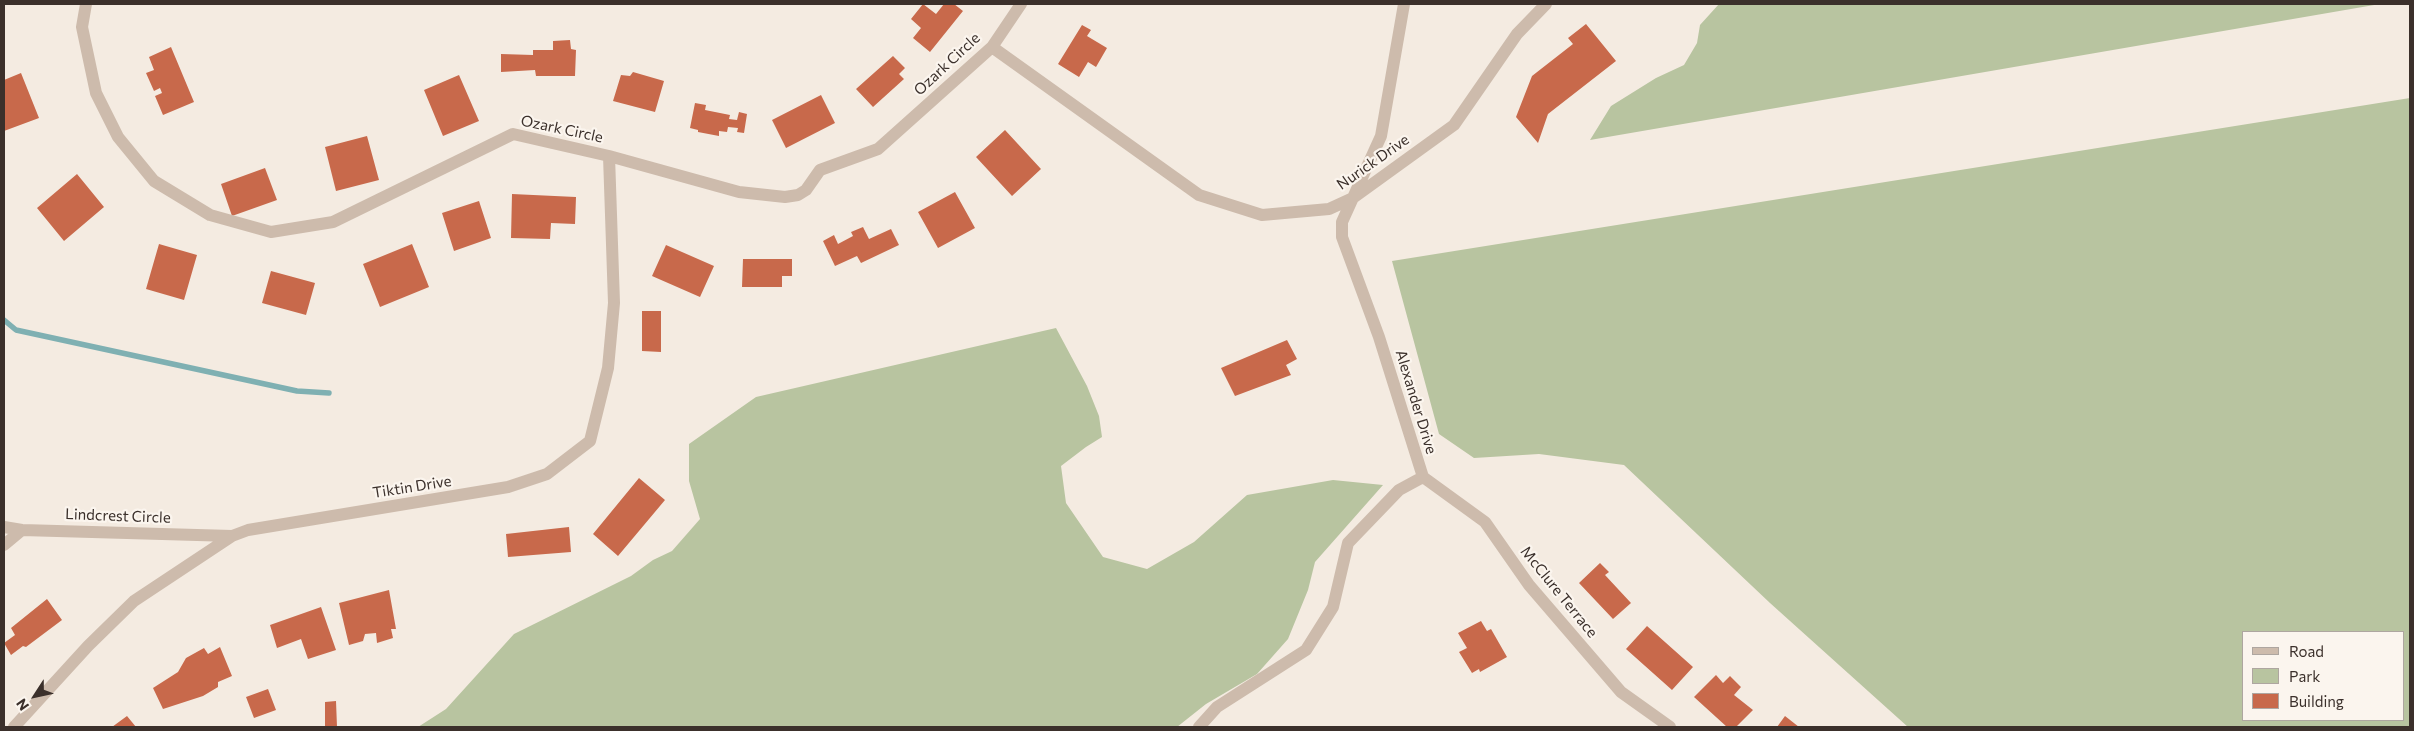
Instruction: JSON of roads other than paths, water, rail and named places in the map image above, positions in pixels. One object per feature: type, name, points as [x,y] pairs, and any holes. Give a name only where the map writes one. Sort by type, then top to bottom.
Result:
[{"type":"street","name":"Ozark Circle","points":[[86,4],[82,27],[96,93],[118,137],[154,181],[210,215],[271,232],[333,222],[513,134],[609,156],[739,192],[785,197],[798,196],[806,190],[820,170],[878,149],[992,46],[1021,4]]},
{"type":"street","name":"Alexander Drive","points":[[1199,727],[1217,707],[1306,650],[1333,607],[1348,543],[1399,490],[1423,477],[1379,337],[1342,236],[1342,222],[1381,136],[1404,4]]},
{"type":"street","name":"Nurick Drive","points":[[992,46],[1199,195],[1262,215],[1329,209],[1353,198],[1454,125],[1516,34],[1546,4]]},
{"type":"street","name":"Tiktin Drive","points":[[14,727],[88,646],[134,600],[232,536],[248,530],[508,487],[546,474],[590,441],[608,368],[614,304],[609,156]]},
{"type":"street","name":"McClure Terrace","points":[[1423,477],[1485,522],[1529,585],[1621,692],[1670,727]]},
{"type":"street","name":"Lindcrest Circle","points":[[4,527],[22,530],[232,536]]},
{"type":"street","points":[[4,545],[22,530]]},
{"type":"waterway","points":[[4,320],[16,330],[297,391],[329,393]]}]
